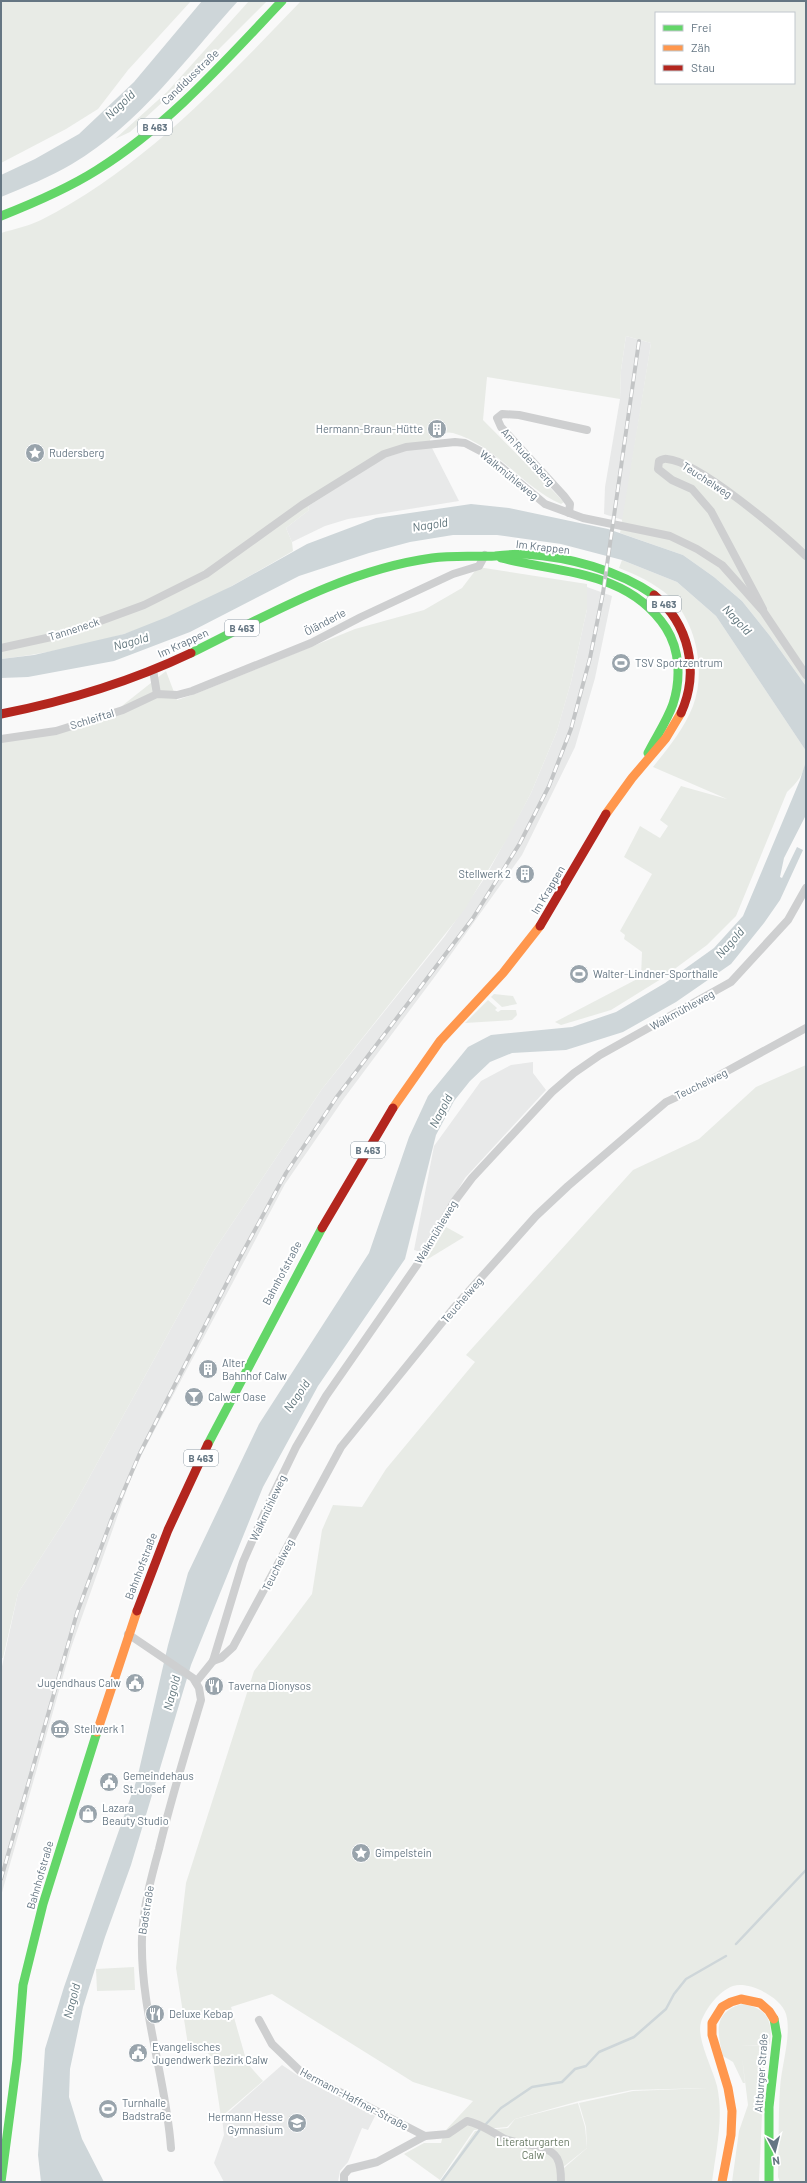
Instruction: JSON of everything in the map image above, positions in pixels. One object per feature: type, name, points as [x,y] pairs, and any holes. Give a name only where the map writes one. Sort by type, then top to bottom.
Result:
[{"type":"main road","name":"Candidusstraße","points":[[1,216],[32,204],[87,176],[134,144],[161,122],[214,72],[282,1]]},
{"type":"main road","name":"Im Krappen","points":[[459,1019],[506,969],[533,937],[557,900],[604,817],[644,762],[663,743],[676,724],[686,704],[690,687],[690,652],[685,636],[675,617],[662,602],[644,588],[623,577],[551,558],[520,554],[495,556]]},
{"type":"main road","name":"B 463","points":[[485,555],[495,556]]},
{"type":"main road","name":"Im Krappen","points":[[1,714],[75,697],[153,670],[302,598],[368,572],[425,558],[485,555]]},
{"type":"main road","name":"Im Krappen","points":[[495,556],[522,564],[610,582],[629,590],[644,600],[657,612],[674,643],[678,658],[679,677],[675,697],[668,715],[644,762]]},
{"type":"main road","name":"Bahnhofstraße","points":[[1,2182],[17,2067],[20,2008],[24,1983],[55,1864],[128,1634],[158,1554],[194,1471],[327,1216],[414,1074],[459,1019]]},
{"type":"main road","name":"Altburger Straße","points":[[722,2182],[732,2119],[727,2083],[711,2027],[719,2010],[732,2000],[739,1998],[754,2000],[763,2005],[770,2012],[776,2023],[771,2082],[769,2182]]},
{"type":"street","name":"Am Rudersberg","points":[[569,513],[570,504],[564,496],[501,427],[497,418],[502,414],[519,415],[587,430]]},
{"type":"street","name":"Walkmühleweg","points":[[144,605],[206,574],[302,505],[384,454],[406,446],[465,442],[486,454],[545,504],[583,518],[670,536],[697,549],[722,565],[763,611],[806,675]]},
{"type":"street","name":"Teuchelweg","points":[[763,611],[764,606],[711,512],[692,489],[672,480],[658,469],[659,461],[666,458],[693,469],[750,509],[806,556]]},
{"type":"street","name":"Öländerle","points":[[157,694],[177,695],[192,691],[287,654],[453,574],[479,566],[485,555]]},
{"type":"street","name":"Tanneneck","points":[[1,648],[65,634],[144,605]]},
{"type":"street","points":[[153,670],[157,694]]},
{"type":"street","name":"Schleiftal","points":[[1,739],[56,731],[123,710],[157,694]]},
{"type":"street","name":"Walkmühleweg","points":[[194,1680],[212,1661],[243,1562],[267,1507],[296,1447],[326,1396],[417,1264],[454,1202],[472,1178],[552,1092],[574,1073],[600,1056],[732,982],[788,920],[806,888]]},
{"type":"street","name":"Teuchelweg","points":[[212,1661],[221,1658],[233,1647],[341,1447],[453,1309],[536,1216],[568,1186],[666,1102],[696,1088],[806,1028]]},
{"type":"street","points":[[128,1634],[159,1654],[194,1680]]},
{"type":"street","name":"Badstraße","points":[[171,2148],[169,2120],[144,1980],[142,1937],[147,1898],[157,1854],[201,1700],[199,1688],[194,1680]]},
{"type":"street","name":"Hermann-Haffner-Straße","points":[[259,2020],[272,2044],[301,2072],[425,2136]]},
{"type":"street","points":[[344,2182],[344,2175],[349,2169],[377,2162],[425,2136],[448,2134],[467,2121],[477,2123],[488,2128],[503,2138],[549,2150],[556,2158],[561,2172],[561,2182]]},
{"type":"shaded area","points":[[626,336],[651,343],[623,520],[604,514],[605,487],[620,399],[621,370]]},
{"type":"shaded area","points":[[432,448],[459,501],[348,519],[325,526],[292,542],[286,528],[309,510],[308,506],[384,458],[408,450]]},
{"type":"shaded area","points":[[587,587],[612,596],[595,678],[575,747],[522,855],[439,971],[345,1097],[285,1184],[134,1469],[71,1648],[1,1896],[1,1671],[18,1593],[72,1509],[213,1252],[322,1089],[445,936],[486,876],[531,793],[557,731],[571,682],[587,609]]},
{"type":"shaded area","points":[[533,1062],[533,1073],[546,1090],[465,1178],[421,1252],[414,1250],[434,1146],[481,1081],[511,1065]]},
{"type":"shaded area","name":"Hermann Hesse Gymnasium","points":[[282,2065],[297,2075],[375,2116],[368,2130],[362,2128],[348,2162],[340,2171],[338,2182],[224,2182],[214,2163],[224,2135],[222,2118]]},
{"type":"green space","points":[[1,1],[191,1],[128,70],[98,109],[66,129],[1,163]]},
{"type":"green space","points":[[249,1],[267,1],[205,63],[130,132],[115,139],[167,92]]},
{"type":"green space","points":[[301,1],[806,1],[806,686],[770,636],[742,601],[714,577],[683,555],[620,533],[651,343],[626,336],[621,370],[620,399],[487,377],[483,420],[564,502],[561,504],[547,497],[483,447],[453,433],[441,434],[430,439],[430,449],[408,450],[384,458],[308,506],[309,510],[286,528],[292,542],[293,551],[190,608],[146,627],[124,634],[63,649],[1,659],[1,233],[41,220],[78,199],[114,175],[148,149],[180,121],[242,62]]},
{"type":"green space","points":[[622,560],[677,582],[716,616],[806,751],[805,764],[799,779],[787,792],[736,916],[707,945],[661,979],[611,1010],[561,1025],[555,1022],[641,977],[642,952],[624,939],[625,935],[620,931],[652,874],[624,857],[640,826],[660,838],[668,826],[660,820],[681,786],[727,799],[653,767],[680,730],[693,706],[697,693],[699,663],[692,633],[679,607],[669,596],[651,583],[619,568]]},
{"type":"green space","points":[[478,567],[587,584],[587,609],[571,682],[557,731],[531,793],[508,837],[465,909],[322,1089],[213,1252],[72,1509],[18,1593],[3,1658],[1,1658],[1,737],[42,732],[113,713],[166,671],[177,700],[195,694],[355,629],[424,610],[462,588]]},
{"type":"green space","points":[[494,994],[513,996],[517,1004],[502,1007],[491,997]]},
{"type":"green space","points":[[488,1000],[497,1008],[495,1010],[498,1012],[501,1010],[516,1010],[517,1015],[512,1020],[465,1023]]},
{"type":"green space","points":[[806,1065],[806,2182],[780,2182],[778,2177],[780,2089],[788,2031],[786,2014],[778,2002],[771,1996],[755,1988],[740,1985],[728,1988],[718,1996],[706,2011],[701,2022],[700,2029],[703,2045],[717,2086],[720,2110],[719,2134],[712,2182],[564,2182],[564,2168],[587,2148],[586,2127],[579,2103],[633,2091],[707,2088],[632,2090],[579,2101],[515,2119],[507,2127],[474,2130],[440,2180],[404,2154],[424,2143],[441,2143],[444,2132],[473,2101],[413,2082],[272,1994],[231,2007],[247,2063],[263,2081],[221,2117],[212,2057],[203,2049],[188,2045],[176,1968],[186,1883],[254,1671],[312,1594],[322,1530],[333,1505],[362,1507],[386,1469],[475,1362],[466,1355],[633,1170],[699,1139],[756,1087]]},
{"type":"green space","points":[[446,1227],[464,1237],[423,1262]]},
{"type":"green space","points":[[134,1967],[135,1990],[97,1991],[96,1969]]},
{"type":"green space","points":[[742,2004],[751,2006],[763,2012],[769,2022],[771,2036],[770,2044],[740,2046],[765,2045],[759,2182],[732,2182],[739,2131],[748,2105],[742,2057],[745,2083],[743,2083],[733,2062],[723,2056],[719,2039],[719,2024],[726,2012]]},
{"type":"green space","name":"Literaturgarten Calw","points":[[578,2103],[585,2127],[587,2148],[557,2172],[557,2182],[440,2182],[475,2131],[508,2128],[515,2119]]},
{"type":"water","name":"Nagold","points":[[202,1],[238,1],[161,89],[119,130],[97,148],[64,169],[1,197],[1,175],[35,159],[79,134],[134,82]]},
{"type":"water","name":"Nagold","points":[[471,504],[509,508],[608,529],[683,555],[714,577],[742,601],[770,636],[806,686],[806,751],[716,616],[677,582],[622,560],[561,544],[497,535],[453,535],[410,542],[369,553],[299,576],[190,632],[114,661],[28,677],[1,678],[1,659],[34,655],[124,634],[167,617],[232,586],[307,544],[376,518]]},
{"type":"water","name":"Nagold","points":[[806,761],[806,815],[784,858],[780,877],[782,878],[797,847],[803,850],[780,900],[764,923],[731,964],[676,1002],[623,1032],[566,1050],[512,1053],[490,1062],[470,1081],[454,1101],[436,1135],[405,1259],[318,1386],[263,1487],[191,1665],[131,1865],[105,1937],[83,2007],[70,2069],[69,2097],[82,2139],[104,2182],[41,2182],[38,2155],[45,2049],[64,1987],[137,1779],[168,1645],[188,1573],[259,1424],[369,1253],[409,1137],[428,1096],[468,1047],[491,1035],[572,1027],[616,1012],[665,983],[714,948],[743,916],[800,780]]},
{"type":"waterway","points":[[736,1944],[806,1870]]},
{"type":"waterway","points":[[485,2125],[501,2108],[532,2087],[562,2082],[575,2069],[586,2066],[599,2052],[634,2037],[666,2009],[674,1994],[686,1979],[726,1956]]},
{"type":"waterway","points":[[441,2182],[481,2128]]},
{"type":"railway","points":[[1,1879],[77,1613],[112,1518],[140,1453],[238,1261],[286,1173],[336,1098],[473,918],[520,843],[549,786],[571,729],[590,658],[603,593],[639,341]]},
{"type":"traffic: fast","points":[[1,216],[38,201],[74,183],[123,153],[195,92],[282,1]]},
{"type":"traffic: fast","points":[[191,653],[278,609],[338,583],[400,564],[432,558],[514,554],[559,558],[592,566],[625,578],[654,595]]},
{"type":"traffic: fast","points":[[501,558],[592,577],[613,585],[633,595],[651,609],[666,628],[674,646],[678,665],[676,694],[665,723],[648,753]]},
{"type":"traffic: fast","points":[[208,1444],[322,1228]]},
{"type":"traffic: fast","points":[[1,2182],[17,2060],[23,1985],[43,1904],[97,1732]]},
{"type":"traffic: fast","points":[[769,2182],[769,2107],[777,2036],[774,2019]]},
{"type":"traffic: slow","points":[[606,814],[632,778],[666,738],[681,713]]},
{"type":"traffic: slow","points":[[393,1108],[440,1041],[503,973],[540,926]]},
{"type":"traffic: slow","points":[[97,1732],[137,1611]]},
{"type":"traffic: slow","points":[[722,2182],[731,2135],[732,2111],[728,2088],[712,2035],[712,2023],[722,2007],[741,1999],[760,2003],[769,2011],[774,2019]]},
{"type":"traffic: jam","points":[[654,595],[676,620],[688,649],[690,681],[687,697],[681,713]]},
{"type":"traffic: jam","points":[[1,714],[98,690],[145,673],[191,653]]},
{"type":"traffic: jam","points":[[540,926],[606,814]]},
{"type":"traffic: jam","points":[[322,1228],[393,1108]]},
{"type":"traffic: jam","points":[[137,1611],[168,1530],[208,1444]]},
{"type":"place","name":"Hermann-Braun-Hütte","points":[[437,429]]},
{"type":"place","name":"Rudersberg","points":[[35,453]]},
{"type":"place","name":"TSV Sportzentrum","points":[[621,663]]},
{"type":"place","name":"Stellwerk 2","points":[[525,874]]},
{"type":"place","name":"Walter-Lindner-Sporthalle","points":[[579,974]]},
{"type":"place","name":"Alter Bahnhof Calw","points":[[208,1369]]},
{"type":"place","name":"Calwer Oase","points":[[194,1397]]},
{"type":"place","name":"Jugendhaus Calw","points":[[135,1683]]},
{"type":"place","name":"Taverna Dionysos","points":[[214,1686]]},
{"type":"place","name":"Stellwerk 1","points":[[60,1729]]},
{"type":"place","name":"Gemeindehaus St. Josef","points":[[109,1782]]},
{"type":"place","name":"Lazara Beauty Studio","points":[[88,1814]]},
{"type":"place","name":"Gimpelstein","points":[[361,1853]]},
{"type":"place","name":"Deluxe Kebap","points":[[155,2014]]},
{"type":"place","name":"Evangelisches Jugendwerk Bezirk Calw","points":[[138,2053]]},
{"type":"place","name":"Turnhalle Badstraße","points":[[108,2109]]},
{"type":"place","name":"Hermann Hesse Gymnasium","points":[[297,2123]]}]
